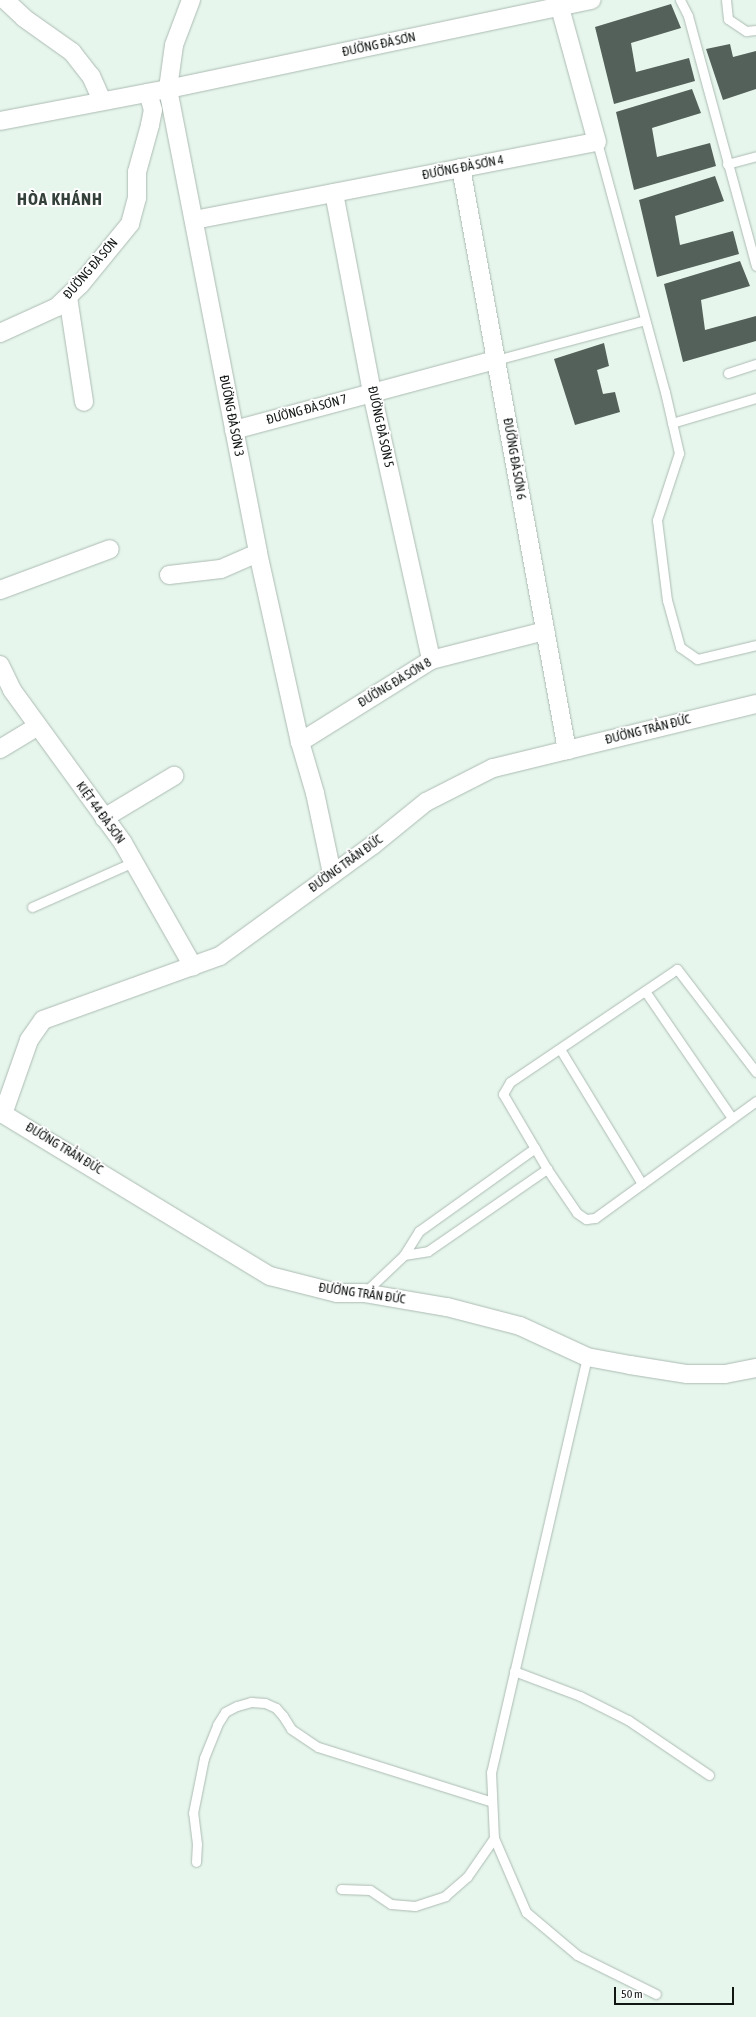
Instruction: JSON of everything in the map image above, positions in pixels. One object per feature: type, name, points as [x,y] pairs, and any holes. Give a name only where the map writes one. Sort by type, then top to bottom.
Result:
[{"type":"street","points":[[5,0],[24,18],[72,52],[91,76],[102,101]]},
{"type":"street","points":[[168,89],[174,45],[191,0]]},
{"type":"street","name":"ĐƯỜNG ĐÀ SƠN","points":[[0,120],[168,89],[560,8],[590,0]]},
{"type":"street","points":[[560,8],[596,142]]},
{"type":"street","name":"ĐƯỜNG ĐÀ SƠN 3","points":[[168,89],[258,553],[300,742],[314,793],[332,874]]},
{"type":"street","name":"ĐƯỜNG ĐÀ SƠN","points":[[0,333],[56,307],[68,297],[80,285],[130,224],[137,198],[137,172],[153,110],[148,93]]},
{"type":"street","name":"ĐƯỜNG ĐÀ SƠN 4","points":[[194,220],[596,142]]},
{"type":"street","name":"ĐƯỜNG ĐÀ SƠN 6","points":[[461,168],[567,750]]},
{"type":"street","name":"ĐƯỜNG ĐÀ SƠN 5","points":[[334,193],[372,393],[431,660]]},
{"type":"street","points":[[68,297],[84,402]]},
{"type":"street","name":"ĐƯỜNG ĐÀ SƠN 7","points":[[234,430],[496,360]]},
{"type":"street","points":[[0,590],[110,549]]},
{"type":"street","points":[[169,574],[222,569],[258,553]]},
{"type":"street","name":"ĐƯỜNG ĐÀ SƠN 8","points":[[300,742],[431,660],[545,631]]},
{"type":"street","name":"KIỆT 44 ĐÀ SƠN","points":[[0,666],[12,690],[123,844],[193,966]]},
{"type":"street","name":"ĐƯỜNG TRẦN ĐỨC","points":[[756,704],[493,768],[426,802],[332,874],[220,956],[43,1020],[29,1040],[1,1113],[270,1276],[337,1292],[364,1293],[447,1307],[520,1326],[587,1356],[687,1374],[725,1374],[756,1368]]},
{"type":"street","points":[[0,749],[38,726]]},
{"type":"street","points":[[104,818],[174,776]]},
{"type":"lane","points":[[680,0],[688,16],[727,164],[756,266]]},
{"type":"lane","points":[[726,0],[728,19],[746,31],[756,30]]},
{"type":"lane","points":[[596,142],[645,320],[672,423],[678,453],[657,520],[667,600],[680,647],[697,659],[756,645]]},
{"type":"lane","points":[[727,164],[756,156]]},
{"type":"lane","points":[[496,360],[645,320]]},
{"type":"lane","points":[[728,373],[756,364]]},
{"type":"lane","points":[[672,423],[756,398]]},
{"type":"lane","points":[[32,907],[133,862]]},
{"type":"lane","points":[[756,1072],[677,969],[510,1082],[503,1094],[547,1169],[577,1213],[586,1219],[595,1218],[756,1101]]},
{"type":"lane","points":[[645,991],[732,1118]]},
{"type":"lane","points":[[560,1049],[642,1184]]},
{"type":"lane","points":[[364,1293],[404,1255],[419,1231],[535,1148]]},
{"type":"lane","points":[[404,1255],[428,1251],[547,1169]]},
{"type":"lane","points":[[587,1356],[491,1772],[494,1838],[526,1912],[577,1956],[656,1994]]},
{"type":"lane","points":[[514,1671],[580,1696],[628,1720],[709,1775]]},
{"type":"lane","points":[[196,1862],[197,1844],[193,1813],[204,1758],[217,1725],[225,1712],[237,1706],[251,1702],[264,1702],[276,1708],[291,1729],[318,1747],[492,1802]]},
{"type":"lane","points":[[341,1889],[370,1890],[391,1904],[415,1906],[445,1896],[468,1877],[494,1838]]},
{"type":"building","points":[[671,4],[681,28],[631,43],[636,72],[689,58],[695,81],[614,104],[595,27]]},
{"type":"building","points":[[730,44],[733,57],[756,51],[756,89],[723,100],[706,49]]},
{"type":"building","points":[[692,89],[701,113],[652,128],[657,157],[710,143],[716,166],[634,190],[616,112]]},
{"type":"building","points":[[715,176],[724,201],[675,216],[680,245],[733,231],[739,254],[657,277],[639,200]]},
{"type":"building","points":[[740,261],[750,286],[701,300],[705,330],[756,316],[756,341],[683,362],[664,284]]},
{"type":"building","points":[[604,343],[609,366],[597,370],[603,394],[615,392],[620,412],[575,425],[554,359]]},
{"type":"district","name":"HÒA KHÁNH","points":[[60,200]]}]
